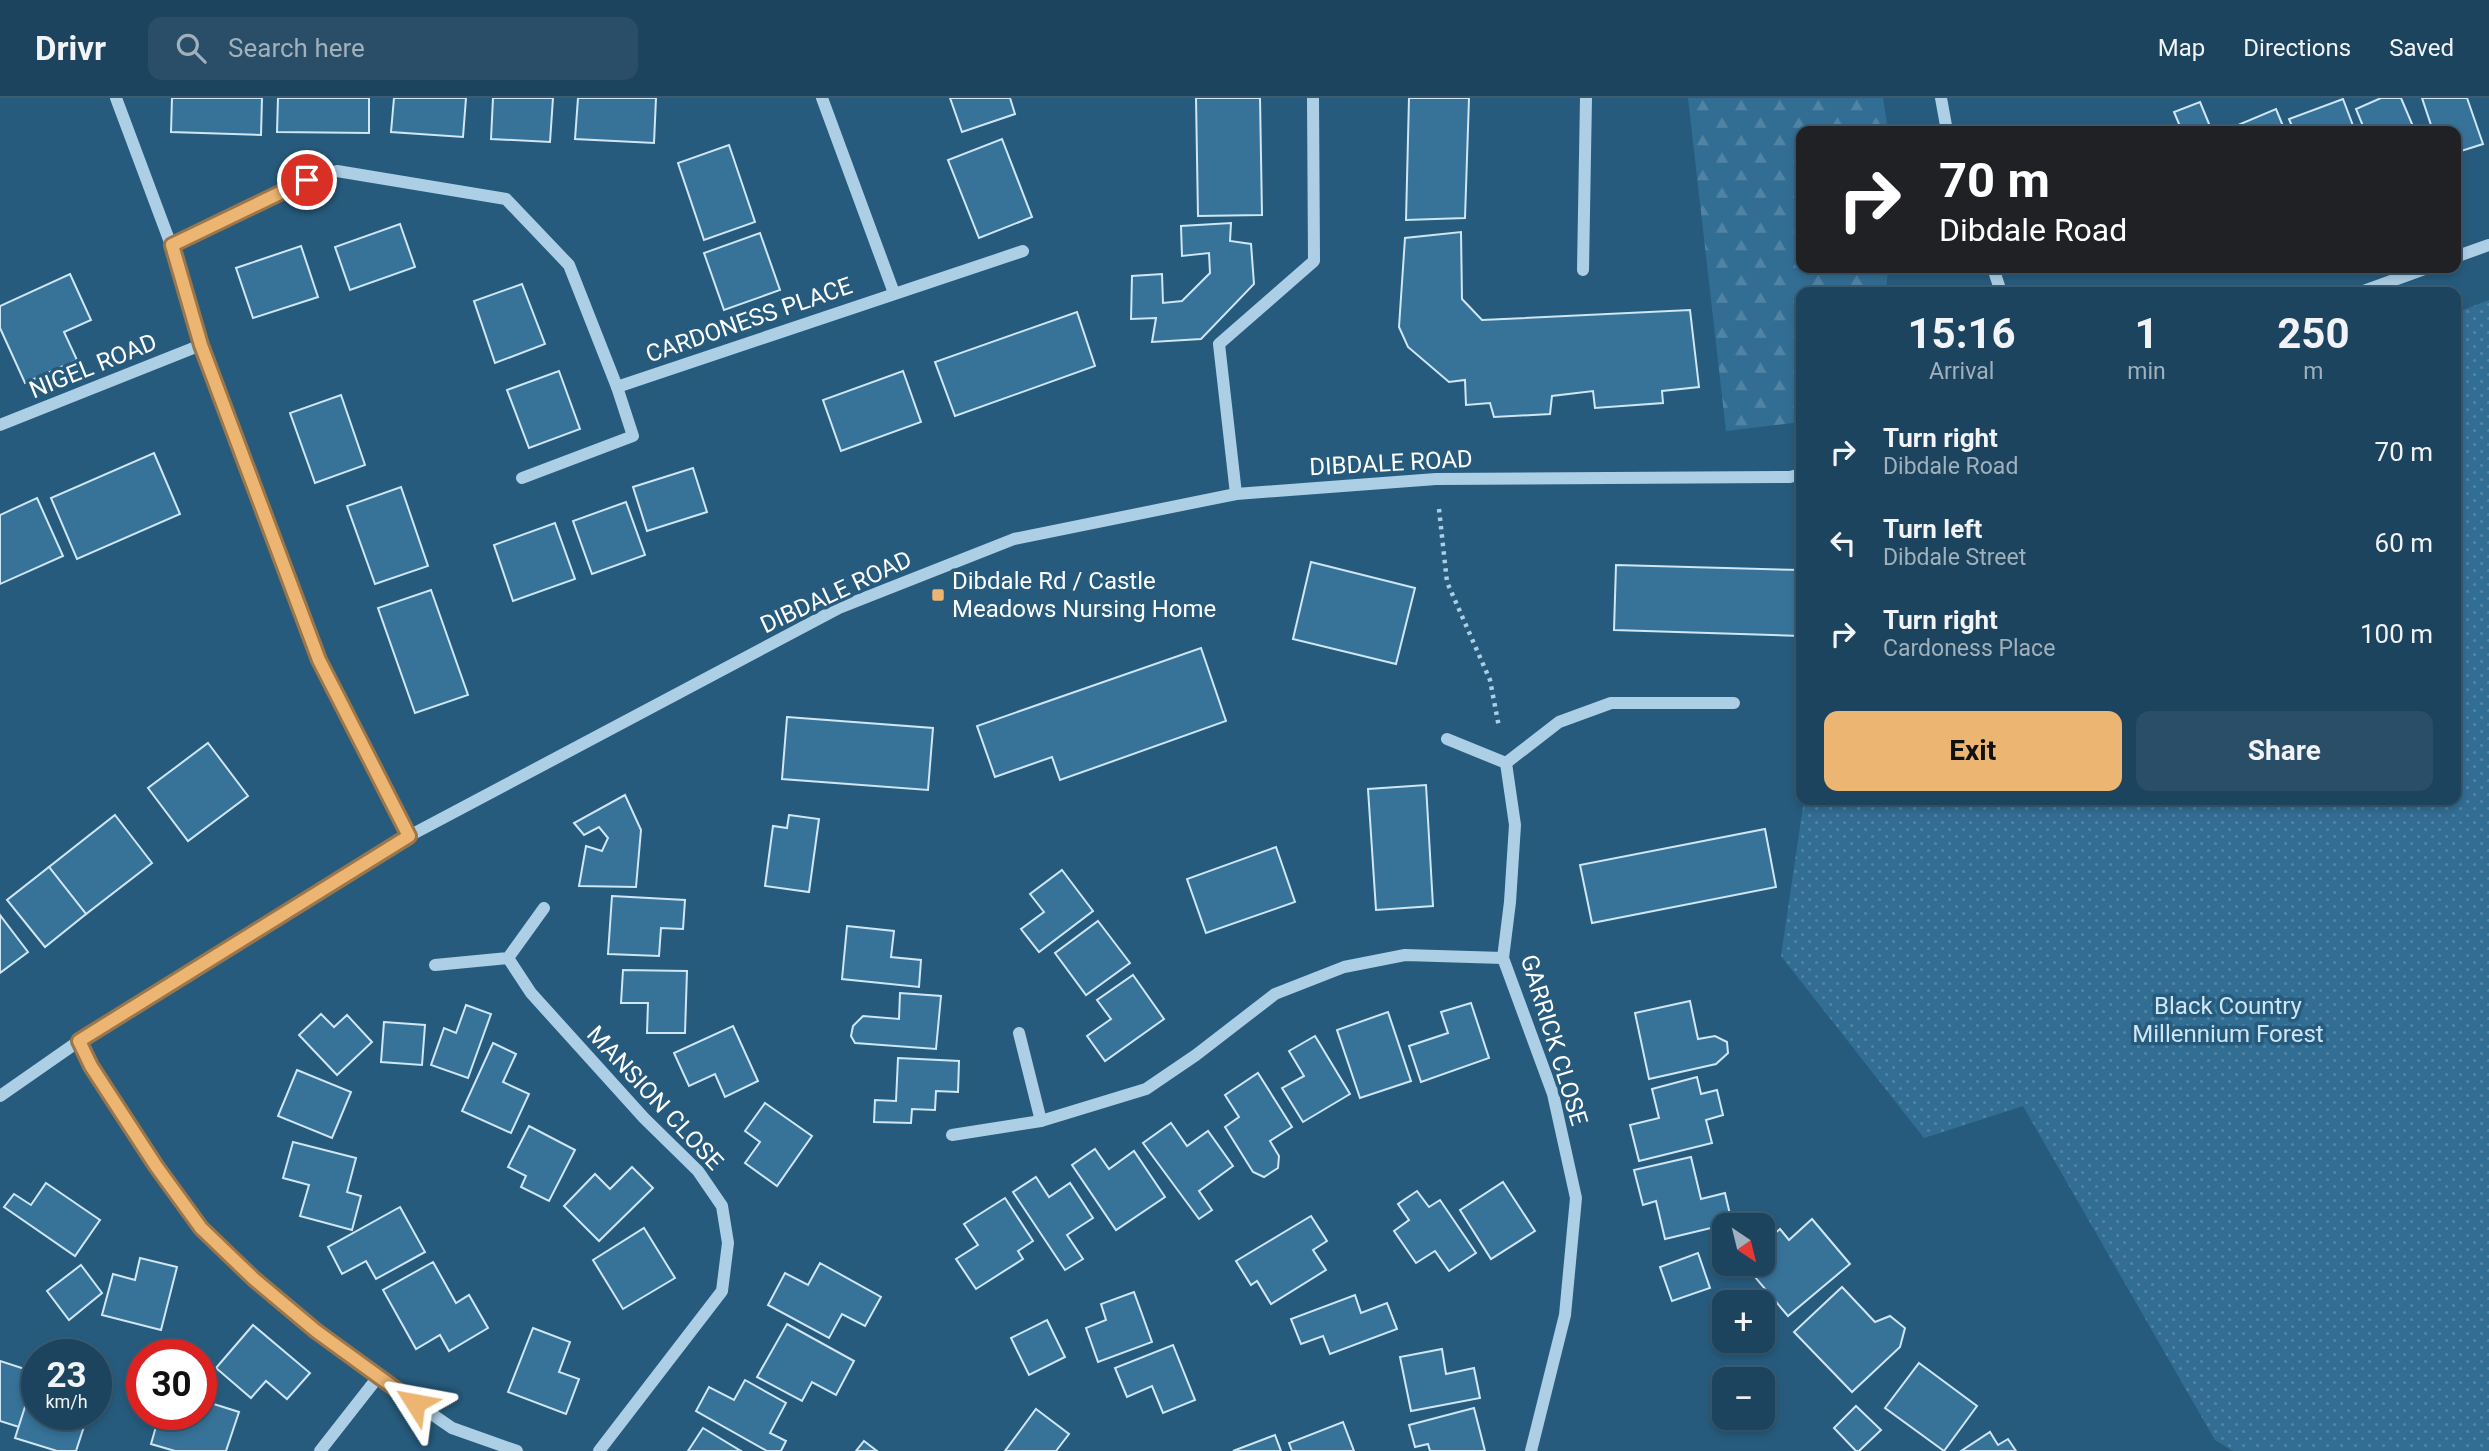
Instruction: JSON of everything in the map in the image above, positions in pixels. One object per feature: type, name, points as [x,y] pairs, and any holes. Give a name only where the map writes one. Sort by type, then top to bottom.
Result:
[{"type":"street","points":[[116,98],[172,245],[201,345],[319,660],[409,836]]},
{"type":"street","name":"CARDONESS PLACE","points":[[822,98],[894,293]]},
{"type":"street","points":[[1236,494],[1219,344],[1314,261],[1313,98]]},
{"type":"street","points":[[1583,270],[1586,98]]},
{"type":"street","points":[[1941,98],[1946,126]]},
{"type":"street","points":[[172,245],[307,180],[337,171],[506,200],[569,265],[617,387],[633,436],[522,478]]},
{"type":"street","points":[[2461,255],[2489,245]]},
{"type":"street","name":"CARDONESS PLACE","points":[[617,387],[1023,251]]},
{"type":"street","points":[[2375,287],[2413,273]]},
{"type":"street","name":"NIGEL ROAD","points":[[0,425],[201,345]]},
{"type":"street","name":"DIBDALE ROAD","points":[[0,1096],[79,1041],[409,836],[839,608],[1014,539],[1236,494],[1436,480],[1796,475]]},
{"type":"street","points":[[1447,738],[1506,763],[1559,722],[1611,703],[1734,703]]},
{"type":"street","name":"GARRICK CLOSE","points":[[1506,763],[1515,825],[1503,958],[1553,1094],[1576,1198],[1565,1315],[1531,1451]]},
{"type":"street","points":[[435,965],[508,958],[544,908]]},
{"type":"street","points":[[952,1135],[1041,1121],[1146,1089],[1196,1055],[1275,994],[1344,967],[1405,955],[1503,958]]},
{"type":"street","name":"MANSION CLOSE","points":[[508,958],[531,993],[644,1118],[698,1171],[722,1206],[728,1243],[722,1291],[599,1451]]},
{"type":"street","points":[[1019,1033],[1041,1121]]},
{"type":"street","points":[[79,1041],[91,1066],[156,1166],[201,1228],[254,1279],[378,1377],[452,1428],[517,1451]]},
{"type":"street","points":[[320,1451],[378,1377]]},
{"type":"path","points":[[1436,480],[1447,582],[1490,680],[1506,763]]},
{"type":"green space","points":[[1688,98],[1883,98],[1887,126],[1796,126],[1796,273],[1888,273],[1886,287],[1796,287],[1796,423],[1726,431]]},
{"type":"green space","name":"Black Country Millennium Forest","points":[[2489,300],[2489,1451],[2233,1451],[2215,1440],[2023,1106],[1924,1138],[1781,956],[1803,805],[2461,805],[2461,311]]},
{"type":"building","points":[[172,98],[262,98],[261,135],[171,132]]},
{"type":"building","points":[[278,98],[369,98],[369,133],[277,132]]},
{"type":"building","points":[[394,98],[466,98],[463,137],[391,132]]},
{"type":"building","points":[[493,98],[553,98],[550,142],[491,139]]},
{"type":"building","points":[[578,98],[656,98],[654,143],[575,139]]},
{"type":"building","points":[[950,98],[1010,98],[1015,114],[962,132]]},
{"type":"building","points":[[1196,98],[1260,98],[1262,215],[1198,216]]},
{"type":"building","points":[[1409,98],[1469,98],[1465,218],[1406,220]]},
{"type":"building","points":[[2381,98],[2401,98],[2413,126],[2363,126],[2356,109]]},
{"type":"building","points":[[2422,98],[2467,98],[2483,144],[2461,151],[2461,126],[2431,126]]},
{"type":"building","points":[[2343,99],[2353,126],[2292,126],[2289,119]]},
{"type":"building","points":[[2200,102],[2210,126],[2180,126],[2174,112]]},
{"type":"building","points":[[2276,109],[2283,126],[2236,126]]},
{"type":"building","points":[[1002,139],[1032,217],[979,238],[948,160]]},
{"type":"building","points":[[729,145],[755,222],[704,240],[678,163]]},
{"type":"building","points":[[1231,223],[1230,241],[1251,244],[1254,284],[1201,339],[1152,342],[1156,318],[1131,319],[1132,276],[1162,274],[1163,303],[1182,301],[1210,273],[1209,253],[1182,256],[1181,226]]},
{"type":"building","points":[[400,224],[415,267],[350,290],[335,247]]},
{"type":"building","points":[[1461,232],[1462,299],[1482,320],[1690,310],[1699,387],[1662,391],[1663,403],[1595,408],[1593,391],[1552,396],[1550,414],[1494,417],[1490,403],[1466,405],[1465,380],[1449,382],[1408,347],[1399,327],[1405,238]]},
{"type":"building","points":[[760,233],[780,290],[724,310],[704,253]]},
{"type":"building","points":[[301,246],[318,297],[253,318],[236,268]]},
{"type":"building","points":[[70,274],[91,320],[64,332],[77,360],[25,383],[0,328],[0,306]]},
{"type":"building","points":[[522,284],[545,344],[495,363],[474,301]]},
{"type":"building","points":[[1077,312],[1095,366],[955,416],[935,362]]},
{"type":"building","points":[[559,371],[580,429],[529,448],[507,390]]},
{"type":"building","points":[[903,371],[921,422],[841,451],[823,400]]},
{"type":"building","points":[[341,395],[365,465],[315,483],[290,413]]},
{"type":"building","points":[[154,453],[180,514],[77,559],[51,498]]},
{"type":"building","points":[[693,468],[707,512],[647,531],[633,487]]},
{"type":"building","points":[[401,487],[428,566],[375,584],[347,506]]},
{"type":"building","points":[[37,498],[63,556],[0,584],[0,515]]},
{"type":"building","points":[[626,502],[645,555],[592,574],[573,521]]},
{"type":"building","points":[[555,523],[575,579],[513,601],[494,545]]},
{"type":"building","points":[[1311,562],[1415,588],[1396,664],[1293,639]]},
{"type":"building","points":[[1616,565],[1796,570],[1796,636],[1614,630]]},
{"type":"building","points":[[431,590],[468,695],[415,713],[378,608]]},
{"type":"building","points":[[1201,648],[1226,721],[1060,780],[1052,757],[995,777],[977,726]]},
{"type":"building","points":[[787,717],[933,728],[928,790],[782,779]]},
{"type":"building","points":[[208,743],[248,796],[188,841],[148,788]]},
{"type":"building","points":[[1426,785],[1433,906],[1376,910],[1368,789]]},
{"type":"building","points":[[625,795],[641,830],[636,887],[579,886],[586,846],[602,851],[608,838],[599,827],[584,835],[574,823]]},
{"type":"building","points":[[115,815],[152,863],[86,914],[49,867]]},
{"type":"building","points":[[789,815],[819,819],[809,892],[765,886],[773,826],[787,828]]},
{"type":"building","points":[[1765,829],[1776,887],[1592,923],[1580,865]]},
{"type":"building","points":[[1276,847],[1295,902],[1206,933],[1187,879]]},
{"type":"building","points":[[49,867],[86,914],[45,947],[7,900]]},
{"type":"building","points":[[1062,870],[1093,911],[1039,952],[1021,929],[1044,912],[1030,894]]},
{"type":"building","points":[[612,896],[685,900],[683,929],[661,928],[659,956],[608,954]]},
{"type":"building","points":[[0,915],[28,952],[0,973]]},
{"type":"building","points":[[1098,921],[1130,963],[1086,995],[1055,953]]},
{"type":"building","points":[[847,926],[894,931],[891,957],[921,960],[919,987],[842,979]]},
{"type":"building","points":[[623,970],[687,971],[685,1033],[647,1033],[648,1003],[621,1003]]},
{"type":"building","points":[[1133,975],[1164,1019],[1105,1061],[1087,1036],[1111,1019],[1097,1000]]},
{"type":"building","points":[[900,993],[941,996],[936,1049],[855,1043],[851,1036],[853,1026],[863,1016],[899,1019]]},
{"type":"building","points":[[1690,1001],[1698,1039],[1715,1036],[1727,1042],[1728,1053],[1716,1064],[1649,1079],[1635,1013]]},
{"type":"building","points":[[1471,1003],[1489,1058],[1421,1082],[1409,1046],[1448,1033],[1441,1012]]},
{"type":"building","points":[[466,1005],[491,1014],[468,1078],[431,1065],[444,1028],[456,1033]]},
{"type":"building","points":[[1388,1012],[1411,1081],[1360,1098],[1337,1030]]},
{"type":"building","points":[[321,1014],[334,1027],[347,1015],[372,1042],[337,1075],[299,1035]]},
{"type":"building","points":[[384,1022],[425,1025],[422,1065],[381,1062]]},
{"type":"building","points":[[733,1026],[758,1081],[725,1097],[715,1074],[689,1086],[674,1053]]},
{"type":"building","points":[[1315,1036],[1350,1094],[1303,1122],[1282,1088],[1304,1076],[1289,1051]]},
{"type":"building","points":[[493,1043],[516,1054],[503,1082],[529,1094],[511,1133],[462,1111]]},
{"type":"building","points":[[898,1058],[959,1061],[958,1092],[936,1091],[935,1110],[912,1109],[911,1123],[874,1122],[875,1100],[896,1101]]},
{"type":"building","points":[[297,1070],[351,1092],[332,1138],[278,1116]]},
{"type":"building","points":[[1258,1073],[1292,1127],[1270,1141],[1279,1156],[1278,1168],[1264,1177],[1253,1172],[1225,1127],[1239,1117],[1225,1095]]},
{"type":"building","points":[[1697,1077],[1701,1094],[1717,1090],[1723,1115],[1706,1120],[1712,1143],[1639,1161],[1630,1125],[1659,1118],[1652,1089]]},
{"type":"building","points":[[765,1103],[812,1136],[777,1186],[745,1163],[760,1142],[745,1131]]},
{"type":"building","points":[[1171,1123],[1187,1146],[1208,1131],[1233,1166],[1199,1191],[1212,1210],[1199,1219],[1143,1143]]},
{"type":"building","points":[[529,1126],[575,1150],[549,1201],[521,1187],[526,1176],[508,1167]]},
{"type":"building","points":[[293,1142],[356,1158],[347,1192],[361,1196],[352,1230],[300,1216],[309,1185],[283,1178]]},
{"type":"building","points":[[1095,1149],[1109,1169],[1134,1151],[1165,1197],[1116,1230],[1072,1165]]},
{"type":"building","points":[[1691,1157],[1701,1199],[1725,1193],[1730,1213],[1712,1213],[1712,1228],[1665,1239],[1656,1201],[1643,1205],[1634,1170]]},
{"type":"building","points":[[632,1167],[653,1188],[599,1241],[564,1206],[595,1174],[610,1189]]},
{"type":"building","points":[[1036,1177],[1049,1197],[1070,1183],[1093,1218],[1067,1235],[1083,1259],[1065,1270],[1013,1192]]},
{"type":"building","points":[[1503,1182],[1535,1231],[1491,1259],[1460,1210]]},
{"type":"building","points":[[46,1183],[100,1220],[75,1256],[4,1207],[14,1194],[31,1205]]},
{"type":"building","points":[[1417,1191],[1429,1207],[1440,1200],[1476,1253],[1449,1271],[1435,1251],[1416,1263],[1394,1231],[1409,1220],[1398,1204]]},
{"type":"building","points":[[1005,1198],[1033,1241],[1018,1251],[1023,1259],[976,1289],[956,1259],[978,1245],[964,1224]]},
{"type":"building","points":[[400,1207],[425,1252],[376,1279],[366,1261],[342,1274],[328,1247]]},
{"type":"building","points":[[1311,1216],[1327,1241],[1313,1250],[1326,1270],[1271,1304],[1257,1281],[1251,1285],[1236,1261]]},
{"type":"building","points":[[1812,1219],[1850,1264],[1788,1316],[1775,1301],[1775,1290],[1766,1290],[1754,1276],[1775,1276],[1775,1233],[1780,1229],[1789,1240]]},
{"type":"building","points":[[644,1228],[675,1278],[623,1309],[593,1260]]},
{"type":"building","points":[[1698,1253],[1710,1288],[1672,1301],[1660,1267]]},
{"type":"building","points":[[140,1258],[177,1267],[161,1330],[102,1315],[113,1274],[135,1280]]},
{"type":"building","points":[[433,1262],[456,1303],[469,1295],[488,1328],[449,1351],[440,1335],[416,1349],[383,1290]]},
{"type":"building","points":[[820,1263],[881,1297],[865,1326],[842,1314],[829,1338],[768,1305],[785,1273],[808,1285]]},
{"type":"building","points":[[81,1265],[102,1293],[69,1320],[47,1291]]},
{"type":"building","points":[[1842,1287],[1875,1322],[1890,1316],[1905,1328],[1900,1347],[1852,1392],[1794,1332]]},
{"type":"building","points":[[1134,1292],[1152,1342],[1098,1362],[1086,1328],[1106,1320],[1101,1304]]},
{"type":"building","points":[[1355,1295],[1361,1313],[1387,1303],[1397,1329],[1330,1354],[1323,1336],[1301,1344],[1291,1319]]},
{"type":"building","points":[[1047,1320],[1065,1357],[1029,1375],[1011,1338]]},
{"type":"building","points":[[787,1324],[854,1361],[836,1395],[812,1382],[802,1401],[757,1377]]},
{"type":"building","points":[[253,1325],[310,1373],[287,1399],[266,1381],[251,1398],[217,1367]]},
{"type":"building","points":[[533,1328],[570,1342],[559,1372],[579,1379],[566,1414],[508,1392]]},
{"type":"building","points":[[1173,1345],[1195,1400],[1163,1413],[1152,1386],[1127,1397],[1115,1368]]},
{"type":"building","points":[[1442,1349],[1446,1374],[1474,1368],[1480,1398],[1411,1411],[1400,1357]]},
{"type":"building","points":[[0,1361],[21,1368],[21,1421],[19,1427],[0,1421]]},
{"type":"building","points":[[1919,1363],[1977,1406],[1944,1451],[1885,1408]]},
{"type":"building","points":[[745,1380],[786,1403],[770,1433],[786,1441],[781,1451],[767,1451],[696,1411],[709,1387],[734,1400]]},
{"type":"building","points":[[217,1405],[239,1412],[226,1451],[175,1451],[151,1444],[155,1430],[217,1430]]},
{"type":"building","points":[[1856,1406],[1881,1430],[1859,1451],[1834,1428]]},
{"type":"building","points":[[1474,1408],[1485,1451],[1430,1451],[1428,1444],[1415,1447],[1409,1425]]},
{"type":"building","points":[[1036,1409],[1069,1434],[1056,1451],[1005,1451]]},
{"type":"building","points":[[21,1419],[21,1430],[83,1430],[76,1451],[57,1451],[15,1438]]},
{"type":"building","points":[[1343,1422],[1354,1451],[1292,1451],[1289,1443]]},
{"type":"building","points":[[703,1428],[741,1451],[688,1451]]},
{"type":"building","points":[[1990,1432],[1998,1445],[2008,1439],[2016,1451],[1961,1451]]},
{"type":"building","points":[[1275,1435],[1281,1451],[1233,1451]]},
{"type":"building","points":[[864,1441],[877,1451],[856,1451]]},
{"type":"place","name":"Dibdale Rd / Castle Meadows Nursing Home","points":[[938,595]]},
{"type":"route","points":[[307,180],[172,245],[201,345],[319,660],[409,836],[79,1041],[91,1066],[156,1166],[201,1228],[254,1279],[316,1331],[415,1403]]}]
